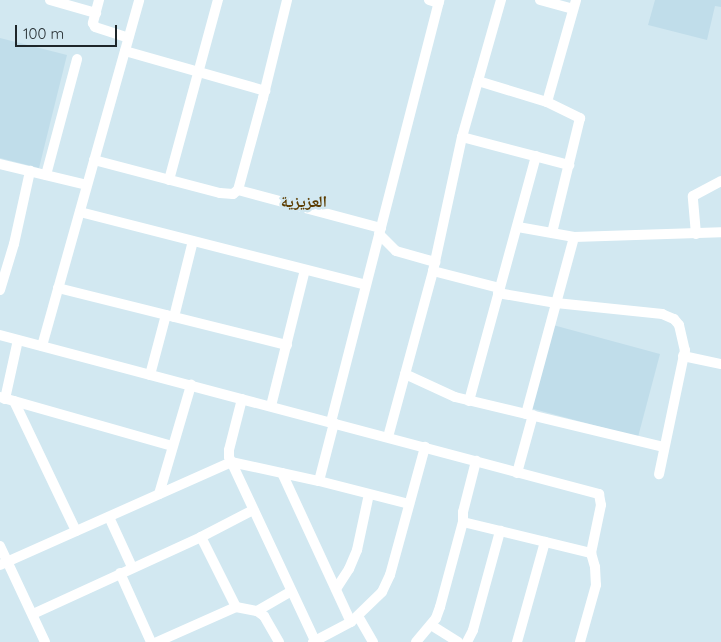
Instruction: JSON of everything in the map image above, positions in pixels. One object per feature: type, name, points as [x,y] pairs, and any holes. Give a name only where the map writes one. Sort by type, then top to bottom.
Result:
[{"type":"street","points":[[50,0],[96,12]]},
{"type":"street","points":[[99,0],[95,27],[128,38]]},
{"type":"street","points":[[42,346],[139,0]]},
{"type":"street","points":[[169,180],[218,0]]},
{"type":"street","points":[[94,160],[227,195],[233,194],[238,190],[287,0]]},
{"type":"street","points":[[388,437],[434,266],[462,137],[501,0]]},
{"type":"street","points":[[540,0],[575,5],[547,102]]},
{"type":"street","points":[[318,481],[436,1]]},
{"type":"street","points":[[125,51],[265,91]]},
{"type":"street","points":[[46,175],[77,59]]},
{"type":"street","points":[[478,81],[547,102],[580,118],[552,233]]},
{"type":"street","points":[[462,137],[569,165]]},
{"type":"street","points":[[469,401],[498,291],[518,228],[536,156]]},
{"type":"street","points":[[0,164],[87,185]]},
{"type":"street","points":[[0,290],[1,278],[14,244],[30,171]]},
{"type":"street","points":[[696,234],[694,196],[721,181]]},
{"type":"street","points":[[238,190],[380,231],[396,250],[498,291],[556,303],[668,316],[679,325],[684,344],[684,356],[663,447],[659,474]]},
{"type":"street","points":[[80,212],[366,285]]},
{"type":"street","points":[[518,228],[574,237],[721,232]]},
{"type":"street","points":[[518,473],[556,303],[574,237]]},
{"type":"street","points":[[150,375],[193,241]]},
{"type":"street","points":[[271,406],[305,270]]},
{"type":"street","points":[[58,288],[287,345]]},
{"type":"street","points":[[0,336],[333,422],[599,494],[601,505],[591,553],[595,567],[596,585],[580,642]]},
{"type":"street","points":[[18,340],[6,399],[76,531]]},
{"type":"street","points":[[684,356],[721,364]]},
{"type":"street","points":[[406,374],[444,394],[663,447]]},
{"type":"street","points":[[159,494],[191,385]]},
{"type":"street","points":[[6,399],[172,446]]},
{"type":"street","points":[[242,399],[229,450],[231,462],[314,642],[354,619],[371,604],[386,584],[425,447]]},
{"type":"street","points":[[416,642],[431,625],[440,607],[463,522],[463,512],[476,461]]},
{"type":"street","points":[[4,564],[231,462],[409,504]]},
{"type":"street","points":[[282,473],[336,589],[354,619],[373,642]]},
{"type":"street","points":[[336,589],[349,569],[357,550],[370,494]]},
{"type":"street","points":[[33,614],[201,537],[253,510]]},
{"type":"street","points":[[109,517],[132,567]]},
{"type":"street","points":[[463,522],[591,553]]},
{"type":"street","points":[[467,642],[473,630],[500,531]]},
{"type":"street","points":[[201,537],[236,608]]},
{"type":"street","points":[[517,642],[545,542]]},
{"type":"street","points":[[0,546],[4,564],[33,614],[46,642]]},
{"type":"street","points":[[120,573],[151,642]]},
{"type":"street","points":[[257,611],[291,591]]},
{"type":"street","points":[[157,642],[236,608],[257,611],[264,616],[279,642]]},
{"type":"street","points":[[431,625],[458,642]]},
{"type":"shaded area","points":[[655,0],[721,0],[721,7],[715,6],[707,40],[648,25]]},
{"type":"shaded area","points":[[0,38],[67,55],[39,168],[0,158]]},
{"type":"shaded area","points":[[553,325],[660,354],[638,437],[530,408]]},
{"type":"district","name":"العزيزية","points":[[304,201]]}]
